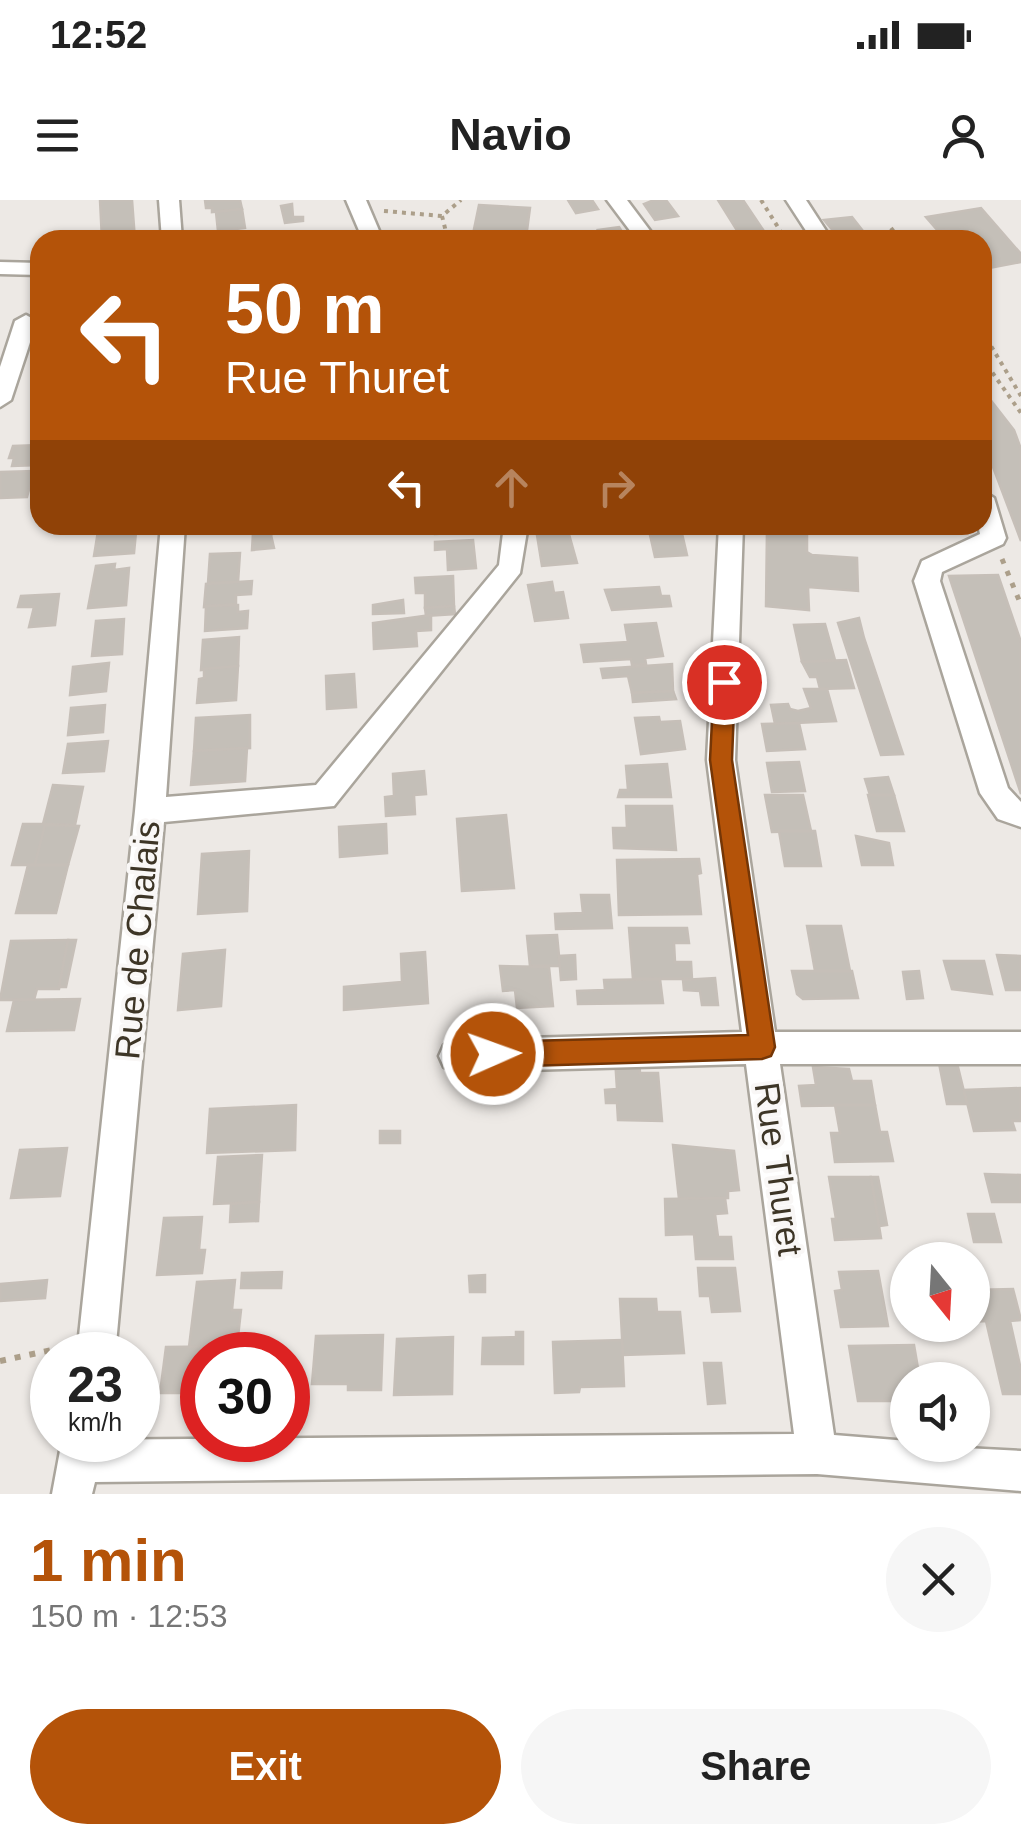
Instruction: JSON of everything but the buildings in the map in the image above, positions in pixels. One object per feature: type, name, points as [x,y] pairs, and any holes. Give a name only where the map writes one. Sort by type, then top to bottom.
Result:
[{"type":"street","points":[[169,200],[171,230]]},
{"type":"street","points":[[617,200],[640,230]]},
{"type":"street","points":[[796,200],[816,230]]},
{"type":"street","points":[[356,204],[368,230]]},
{"type":"street","points":[[0,268],[30,269]]},
{"type":"street","points":[[0,400],[26,321]]},
{"type":"street","points":[[15,360],[30,361]]},
{"type":"street","points":[[992,531],[994,538],[931,567],[927,581],[995,793],[1008,810],[1021,815]]},
{"type":"street","name":"Rue de Chalais","points":[[99,1332],[150,811],[172,535]]},
{"type":"street","points":[[150,811],[324,797],[512,567],[515,535]]},
{"type":"street","name":"Rue Thuret","points":[[731,535],[721,760],[816,1454]]},
{"type":"street","points":[[456,1056],[762,1047],[1021,1048]]},
{"type":"street","points":[[77,1465],[816,1454],[1021,1471]]},
{"type":"path","points":[[356,204],[442,216],[461,200]]},
{"type":"path","points":[[770,200],[762,201],[780,230]]},
{"type":"path","points":[[442,216],[446,230]]},
{"type":"path","points":[[992,348],[1021,396]]},
{"type":"path","points":[[992,372],[1021,413]]},
{"type":"path","points":[[1004,388],[1021,386]]},
{"type":"path","points":[[994,538],[1021,605]]},
{"type":"path","points":[[0,1361],[30,1357]]},
{"type":"route","points":[[493,1054],[762,1047],[721,760],[724,682]]}]
